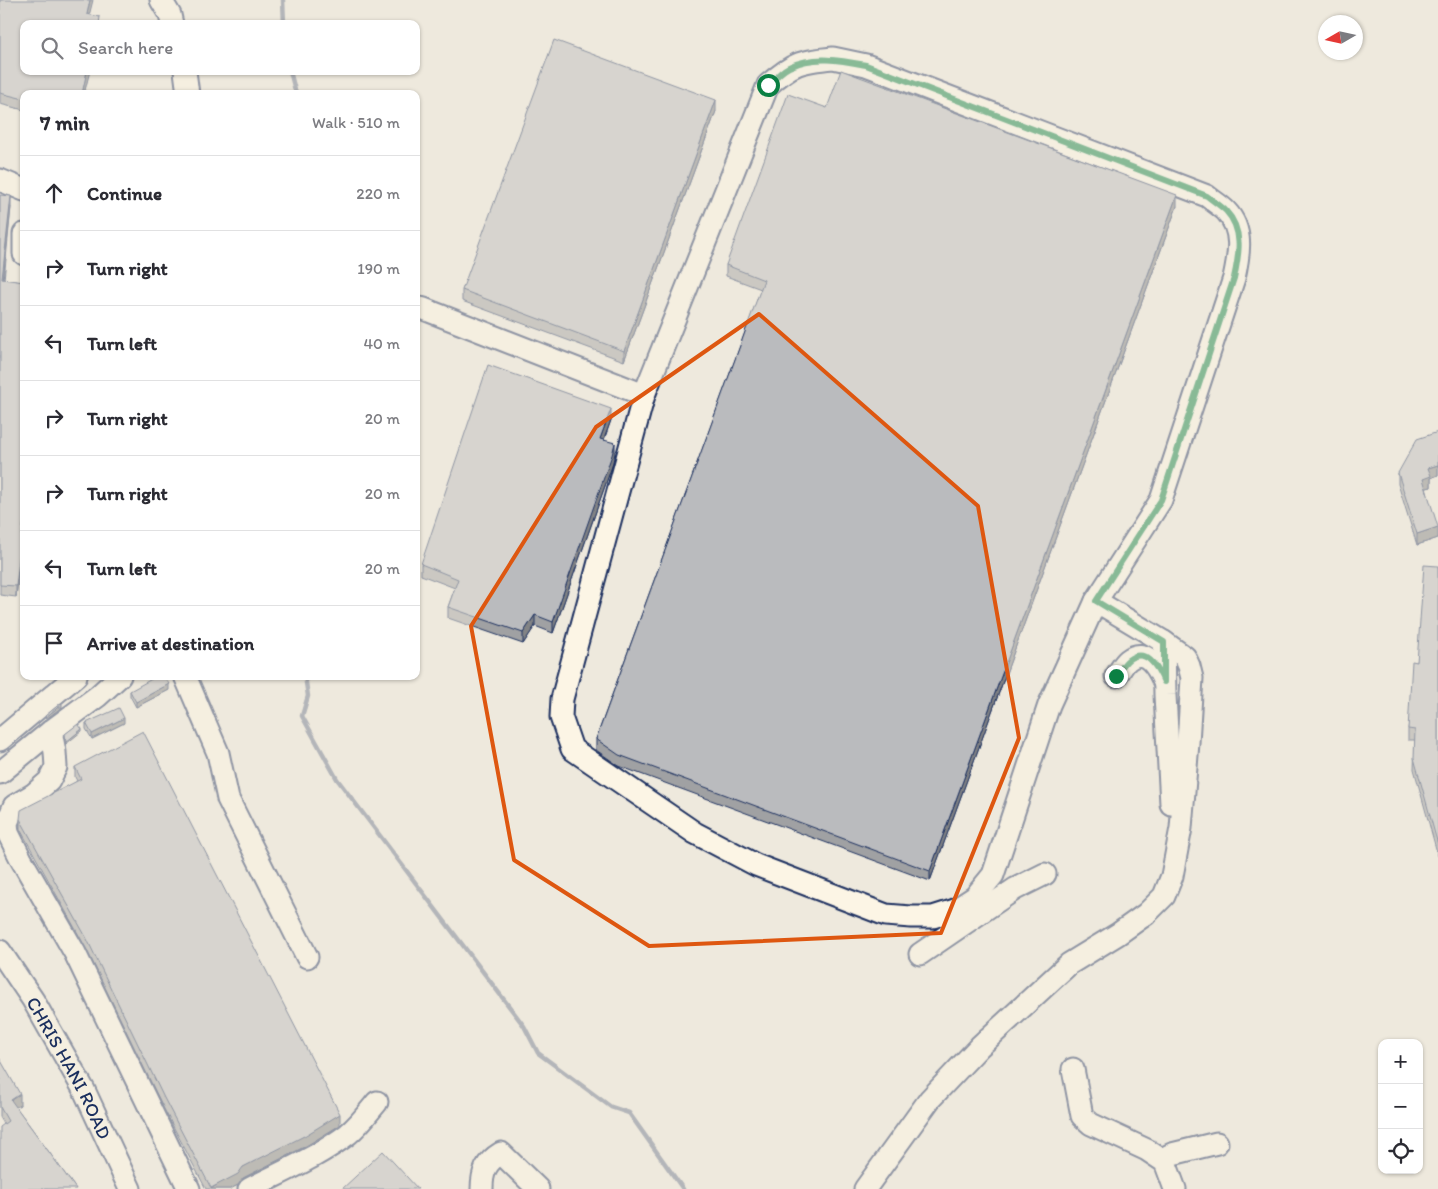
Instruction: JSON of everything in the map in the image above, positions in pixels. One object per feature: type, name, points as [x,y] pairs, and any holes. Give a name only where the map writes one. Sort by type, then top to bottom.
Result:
[{"type":"street","points":[[161,0],[171,20]]},
{"type":"street","points":[[833,58],[866,65],[1207,196],[1227,212],[1238,232],[1240,254],[1234,278],[1161,500],[1096,601],[1049,705],[993,875],[975,897],[955,910],[933,917],[886,915],[756,865],[695,833],[572,749],[561,717],[562,699],[644,395],[768,85],[788,68],[808,60],[833,58]]},
{"type":"street","points":[[186,75],[187,90]]},
{"type":"street","points":[[0,180],[20,188]]},
{"type":"street","points":[[420,308],[644,395]]},
{"type":"street","points":[[865,1189],[930,1099],[980,1046],[1069,964],[1118,934],[1146,914],[1164,896],[1172,876],[1181,828],[1192,678],[1185,657],[1164,642],[1096,601]]},
{"type":"street","points":[[1164,642],[1164,682],[1175,864]]},
{"type":"street","points":[[1116,676],[1126,661],[1140,655],[1158,667],[1164,682]]},
{"type":"street","points":[[0,740],[71,680]]},
{"type":"street","points":[[0,773],[116,680]]},
{"type":"street","points":[[187,680],[218,753],[228,799],[307,957]]},
{"type":"street","points":[[52,731],[56,767],[49,781],[34,794],[14,806],[7,823],[8,833],[75,953],[189,1189]]},
{"type":"street","points":[[920,954],[1016,889],[1045,874]]},
{"type":"street","name":"CHRIS HANI ROAD","points":[[0,951],[33,1000],[84,1090],[130,1189]]},
{"type":"street","points":[[1073,1069],[1082,1116],[1091,1124],[1147,1150],[1165,1162],[1174,1189]]},
{"type":"street","points":[[249,1189],[318,1153],[348,1134],[362,1121],[377,1102]]},
{"type":"street","points":[[1165,1162],[1168,1156],[1172,1154],[1217,1143]]},
{"type":"street","points":[[482,1189],[484,1169],[491,1159],[501,1154],[538,1189]]},
{"type":"highlighted area","points":[[759,314],[978,506],[1019,738],[941,933],[649,946],[514,860],[471,626],[596,427]]},
{"type":"building","points":[[0,0],[90,0],[87,14],[100,17],[100,20],[20,20],[20,75],[86,75],[83,90],[20,90],[20,98],[0,93]]},
{"type":"building","points":[[554,40],[716,100],[624,351],[462,290]]},
{"type":"building","points":[[841,70],[1177,195],[930,871],[619,755],[596,739],[764,280],[726,265],[788,94],[827,108]]},
{"type":"building","points":[[0,195],[11,196],[2,279],[20,281],[20,552],[16,586],[0,585]]},
{"type":"building","points":[[488,365],[611,409],[600,439],[615,443],[612,455],[553,622],[535,615],[523,633],[448,607],[458,579],[421,564]]},
{"type":"building","points":[[1438,432],[1438,465],[1428,468],[1431,476],[1423,479],[1438,527],[1417,534],[1398,473],[1417,439]]},
{"type":"building","points":[[1424,565],[1438,566],[1438,845],[1414,758],[1415,730],[1408,729],[1412,661],[1417,662]]},
{"type":"building","points":[[150,680],[166,680],[169,684],[136,702],[130,691]]},
{"type":"building","points":[[61,703],[62,704],[45,716]]},
{"type":"building","points":[[119,708],[124,718],[92,734],[86,723]]},
{"type":"building","points":[[78,724],[82,729],[66,742],[65,734]]},
{"type":"building","points":[[143,731],[340,1114],[306,1135],[243,1167],[238,1174],[211,1188],[164,1098],[86,937],[20,819],[21,810],[81,779],[75,767]]},
{"type":"building","points":[[0,1059],[20,1094],[11,1100],[76,1189],[0,1189],[0,1127],[8,1121],[0,1107]]},
{"type":"building","points":[[383,1151],[418,1189],[342,1189]]},
{"type":"waterway","points":[[283,0],[284,20]]},
{"type":"waterway","points":[[291,75],[295,90]]},
{"type":"waterway","points":[[306,680],[308,696],[302,716],[337,779],[524,1026],[538,1053],[611,1107],[629,1113],[683,1189]]},
{"type":"route","points":[[768,85],[788,68],[808,60],[833,58],[866,65],[1207,196],[1227,212],[1238,232],[1240,254],[1234,278],[1161,500],[1096,601],[1164,642],[1164,682],[1158,667],[1140,655],[1126,661],[1116,676]]}]
